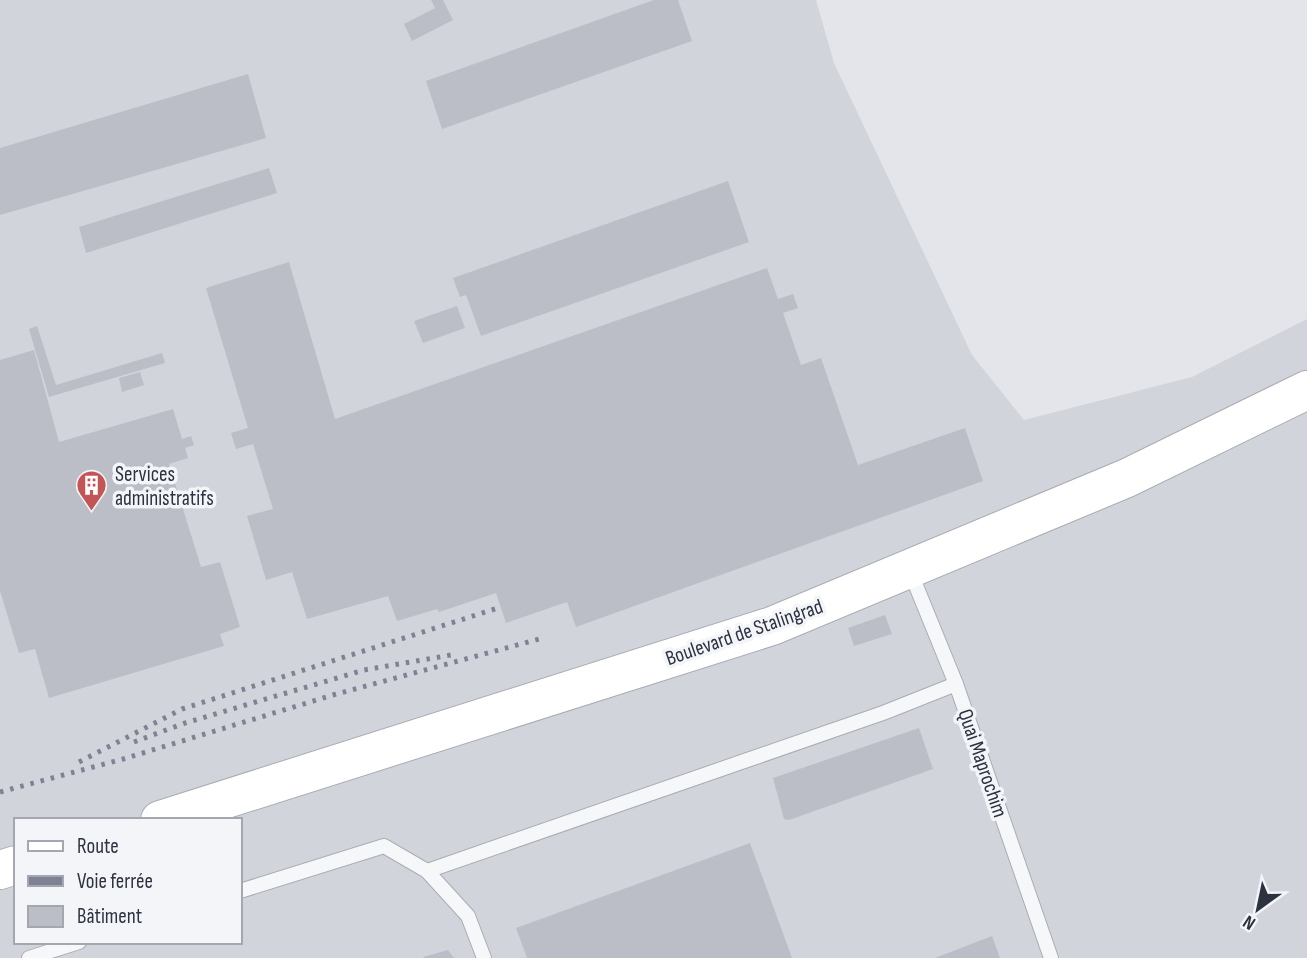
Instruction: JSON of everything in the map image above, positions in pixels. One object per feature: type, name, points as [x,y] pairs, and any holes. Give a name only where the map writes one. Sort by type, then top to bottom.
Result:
[{"type":"main road","name":"Boulevard de Stalingrad","points":[[166,818],[772,626],[1127,478],[1307,390]]},
{"type":"lane","name":"Quai Maprochim","points":[[909,570],[956,684],[1051,958]]},
{"type":"lane","points":[[427,871],[883,713],[956,684]]},
{"type":"lane","points":[[242,890],[384,846],[427,871],[468,916],[484,958]]},
{"type":"lane","points":[[29,958],[73,944]]},
{"type":"shaded area","points":[[0,0],[816,0],[834,63],[972,355],[1024,420],[1192,377],[1307,319],[1307,958],[0,958]]},
{"type":"building","points":[[431,0],[443,0],[453,20],[412,41],[404,24],[435,8]]},
{"type":"building","points":[[654,0],[678,0],[692,41],[442,129],[426,81]]},
{"type":"building","points":[[248,74],[266,138],[0,215],[0,148]]},
{"type":"building","points":[[269,168],[277,193],[86,253],[79,227]]},
{"type":"building","points":[[728,181],[749,242],[481,336],[466,295],[460,297],[453,278]]},
{"type":"building","points":[[289,262],[335,419],[767,268],[778,299],[793,294],[798,308],[783,313],[801,365],[821,358],[858,465],[965,428],[983,481],[576,627],[567,602],[506,623],[496,593],[439,612],[437,609],[397,621],[388,596],[307,619],[292,572],[266,580],[247,516],[273,509],[253,444],[236,449],[231,433],[248,428],[206,288]]},
{"type":"building","points":[[457,306],[465,328],[423,343],[414,321]]},
{"type":"building","points":[[37,326],[56,385],[162,353],[165,363],[49,397],[29,329]]},
{"type":"building","name":"Services administratifs","points":[[34,350],[59,442],[173,409],[182,439],[191,436],[194,445],[185,448],[188,458],[169,464],[201,567],[220,562],[240,627],[220,634],[224,646],[49,698],[35,649],[19,653],[0,591],[0,360]]},
{"type":"building","points":[[140,372],[144,385],[122,392],[119,378]]},
{"type":"building","points":[[885,615],[892,634],[854,646],[848,628]]},
{"type":"building","points":[[919,728],[933,769],[789,820],[784,819],[773,778]]},
{"type":"building","points":[[750,843],[792,958],[527,958],[516,928]]},
{"type":"building","points":[[992,936],[1000,958],[935,958]]},
{"type":"building","points":[[448,950],[454,958],[423,957]]},
{"type":"railway","points":[[79,762],[182,709],[498,608]]},
{"type":"railway","points":[[0,792],[123,759],[333,695],[543,638]]},
{"type":"railway","points":[[134,742],[185,723],[364,670],[451,655]]},
{"type":"place","name":"Services administratifs","points":[[92,513]]}]
